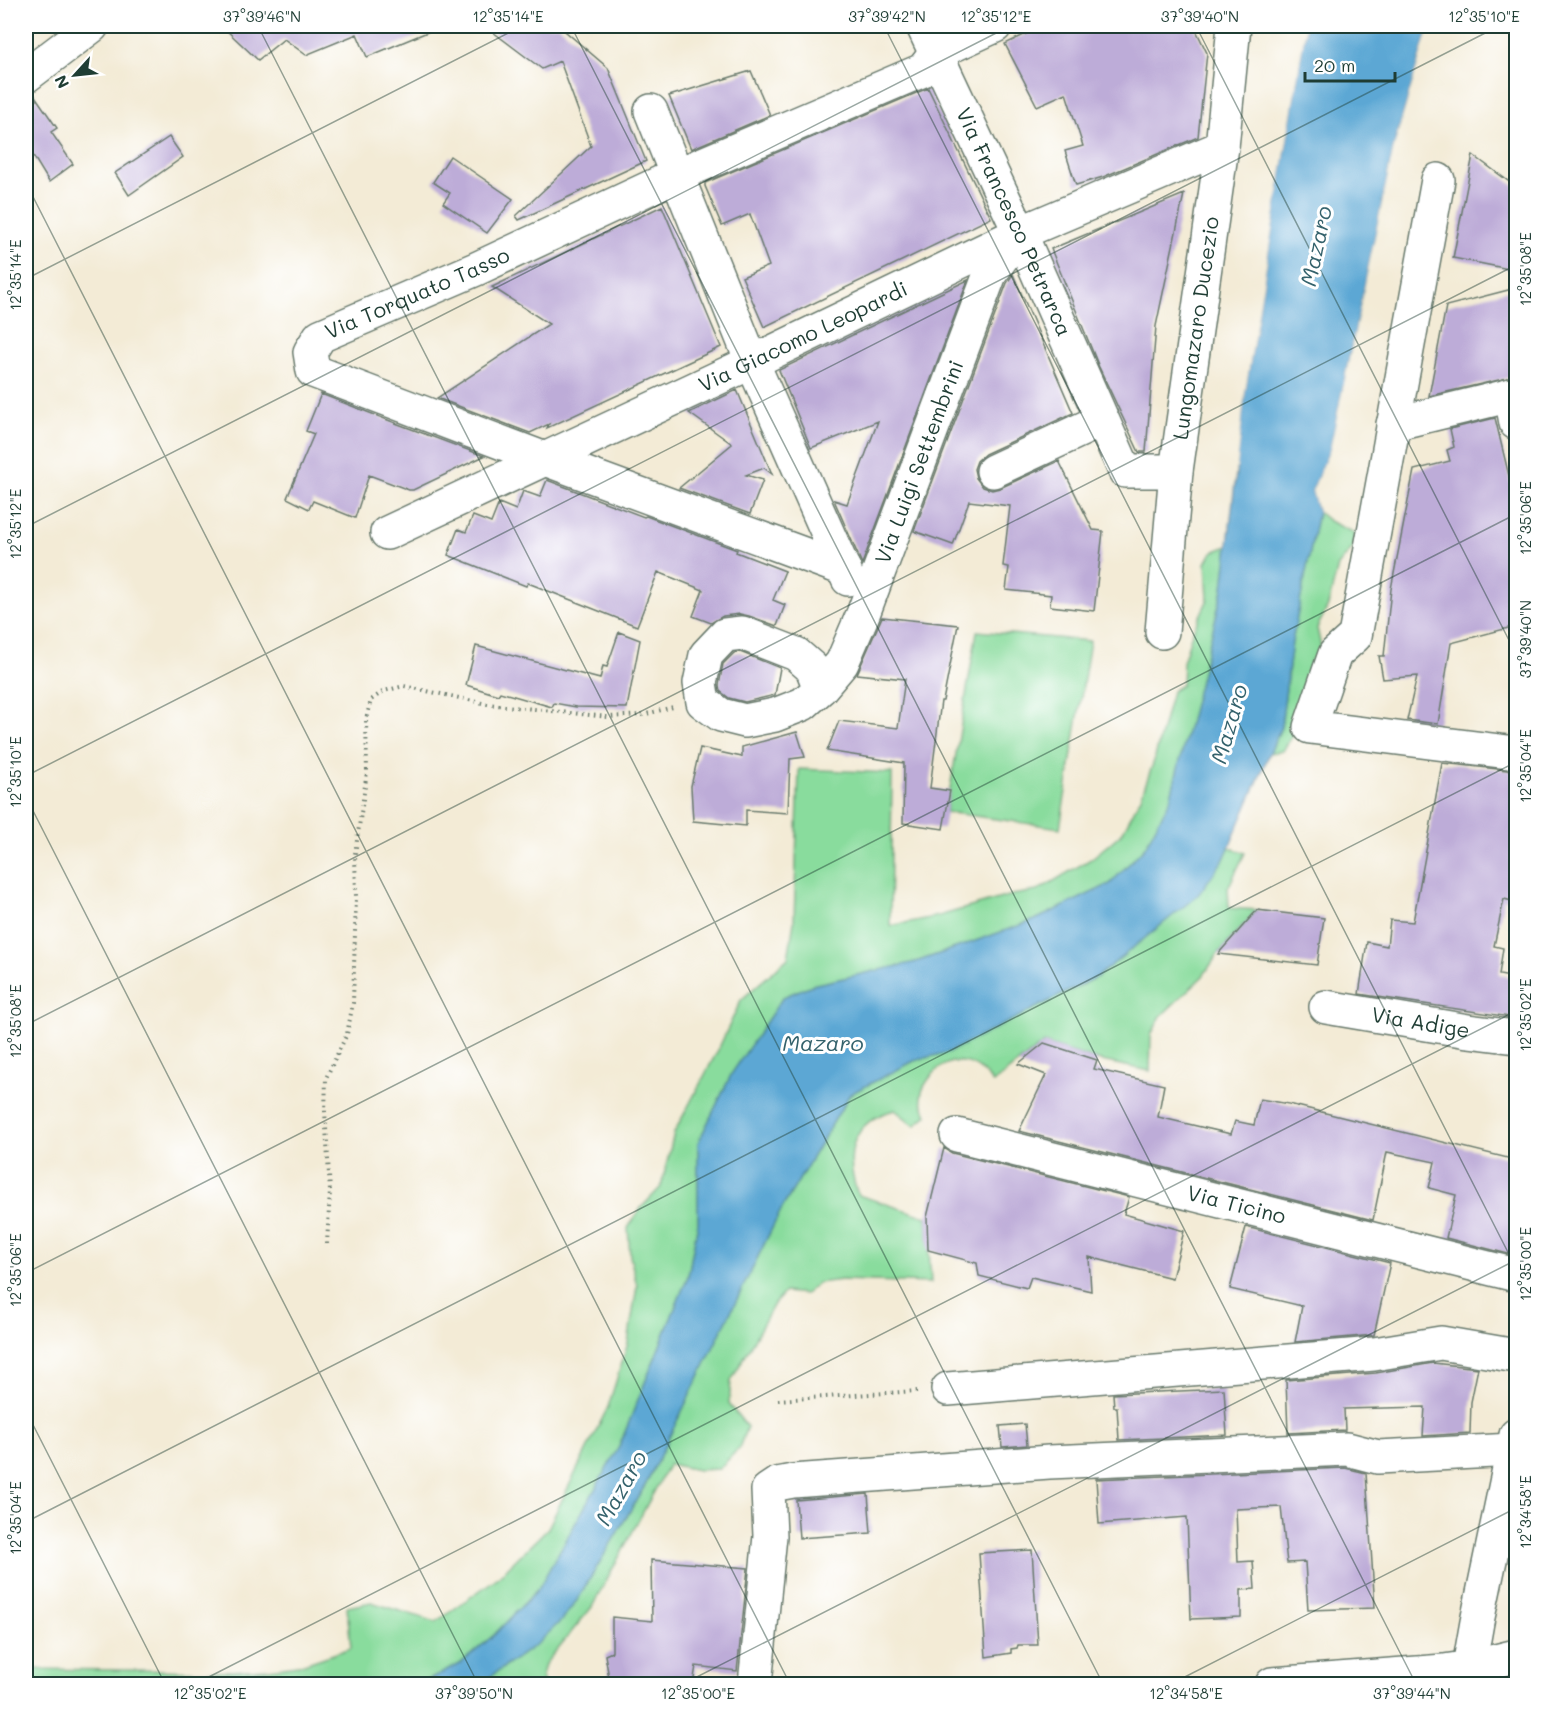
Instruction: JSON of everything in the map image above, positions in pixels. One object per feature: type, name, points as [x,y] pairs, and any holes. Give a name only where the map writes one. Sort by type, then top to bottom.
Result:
[{"type":"street","points":[[26,76],[92,26]]},
{"type":"street","name":"Via Torquato Tasso","points":[[844,569],[313,371],[310,352],[320,336],[476,269],[677,175],[923,70],[930,39],[995,26]]},
{"type":"street","name":"Lungomazaro Ducezio","points":[[1162,632],[1176,471],[1222,147],[1234,26]]},
{"type":"street","name":"Via Francesco Petrarca","points":[[930,39],[1020,233],[1125,471],[1176,471]]},
{"type":"street","points":[[651,111],[752,362],[864,614]]},
{"type":"street","name":"Via Giacomo Leopardi","points":[[387,533],[1020,233],[1222,147]]},
{"type":"street","points":[[1438,180],[1355,636],[1335,654],[1310,727],[1516,753]]},
{"type":"street","name":"Via Luigi Settembrini","points":[[703,702],[721,715],[745,721],[775,715],[803,704],[820,689],[842,663],[864,614],[990,274],[1020,233]]},
{"type":"street","points":[[1394,424],[1514,404]]},
{"type":"street","points":[[993,471],[1102,420]]},
{"type":"street","points":[[703,702],[700,684],[706,655],[725,635],[742,633],[796,654],[812,668],[820,689]]},
{"type":"street","name":"Via Adige","points":[[1326,1008],[1516,1037]]},
{"type":"street","name":"Via Ticino","points":[[957,1135],[1516,1275]]},
{"type":"street","points":[[948,1389],[1374,1354],[1441,1343],[1516,1356]]},
{"type":"street","points":[[755,1684],[770,1536],[768,1490],[777,1484],[1049,1462],[1347,1449],[1378,1457],[1515,1443],[1477,1622],[1468,1676]]},
{"type":"street","points":[[1272,1684],[1433,1672],[1468,1676],[1516,1656]]},
{"type":"path","points":[[327,1244],[330,1191],[325,1112],[327,1077],[347,1034],[353,1003],[355,854],[367,772],[366,718],[371,700],[384,691],[404,686],[487,704],[608,717],[642,715],[703,702]]},
{"type":"path","points":[[778,1400],[948,1389]]},
{"type":"green space","points":[[1318,512],[1329,521],[1355,533],[1354,546],[1338,566],[1328,606],[1317,628],[1321,647],[1295,730],[1283,751],[1270,753],[1281,727],[1292,642]]},
{"type":"green space","points":[[1228,546],[1223,589],[1170,801],[1145,847],[1110,884],[1035,920],[916,962],[812,985],[783,997],[732,1073],[698,1143],[698,1223],[688,1276],[619,1447],[538,1589],[494,1635],[460,1664],[429,1680],[409,1684],[26,1684],[26,1669],[229,1671],[304,1664],[351,1648],[347,1607],[371,1602],[436,1622],[497,1578],[548,1528],[608,1407],[628,1343],[637,1286],[630,1256],[628,1228],[641,1208],[661,1187],[674,1133],[718,1050],[741,1000],[788,958],[794,922],[799,769],[892,773],[890,926],[939,916],[1012,895],[1037,891],[1091,859],[1122,833],[1141,797],[1154,761],[1172,691],[1182,685],[1183,662],[1192,633],[1208,599],[1206,563],[1212,552]]},
{"type":"green space","points":[[977,631],[1090,641],[1060,828],[946,812]]},
{"type":"green space","points":[[1229,847],[1245,853],[1228,888],[1229,908],[1257,910],[1218,954],[1203,976],[1161,1016],[1151,1035],[1150,1071],[1097,1060],[1044,1043],[993,1083],[980,1069],[964,1062],[948,1063],[940,1068],[924,1087],[921,1098],[927,1115],[915,1126],[895,1110],[868,1122],[854,1142],[852,1154],[854,1181],[858,1195],[927,1217],[931,1283],[841,1280],[818,1283],[805,1294],[785,1292],[774,1304],[731,1381],[729,1404],[747,1427],[739,1448],[719,1469],[698,1470],[669,1464],[592,1607],[545,1664],[542,1676],[544,1684],[480,1684],[538,1643],[578,1599],[646,1484],[781,1210],[850,1094],[914,1061],[949,1052],[1097,977],[1224,859]]},
{"type":"water","name":"Mazaro","points":[[1306,26],[1429,26],[1394,146],[1330,449],[1312,491],[1318,512],[1292,642],[1281,727],[1224,859],[1198,895],[1097,977],[949,1052],[914,1061],[850,1094],[781,1210],[646,1484],[578,1599],[561,1621],[538,1643],[480,1684],[409,1684],[429,1680],[460,1664],[494,1635],[538,1589],[619,1447],[688,1276],[698,1223],[698,1143],[732,1073],[783,997],[812,985],[916,962],[1035,920],[1110,884],[1145,847],[1170,800],[1223,589],[1245,393]]},
{"type":"pier","points":[[1303,26],[1306,26],[1245,393],[1237,468],[1234,468],[1242,393]]},
{"type":"pier","points":[[1429,26],[1432,26],[1397,147],[1333,450],[1315,491],[1320,514],[1312,491],[1330,449],[1394,146]]},
{"type":"building","points":[[222,26],[442,26],[367,57],[357,34],[306,55],[284,39],[258,60]]},
{"type":"building","points":[[485,26],[559,26],[608,68],[646,161],[519,220],[516,216],[591,146],[560,61],[542,69]]},
{"type":"building","points":[[1043,26],[1194,26],[1207,53],[1198,137],[1103,177],[1076,185],[1065,151],[1083,146],[1066,93],[1037,106],[1005,44]]},
{"type":"building","points":[[751,71],[770,115],[691,149],[669,96]]},
{"type":"building","points":[[928,88],[991,218],[764,327],[742,277],[769,266],[750,214],[722,226],[705,183]]},
{"type":"building","points":[[33,93],[57,128],[51,132],[73,164],[49,182],[29,149],[26,152],[26,94]]},
{"type":"building","points":[[169,137],[183,157],[129,195],[115,173]]},
{"type":"building","points":[[1473,155],[1516,187],[1514,270],[1453,258]]},
{"type":"building","points":[[450,156],[513,199],[487,233],[443,203],[450,193],[433,182]]},
{"type":"building","points":[[1184,194],[1156,326],[1146,452],[1139,452],[1099,367],[1051,249]]},
{"type":"building","points":[[662,206],[721,347],[547,428],[549,424],[530,433],[437,398],[549,324],[492,287]]},
{"type":"building","points":[[1013,274],[1073,413],[985,454],[977,461],[974,469],[976,478],[983,487],[992,490],[1059,461],[1093,530],[1103,531],[1094,611],[1050,606],[1051,595],[1006,590],[1009,567],[1003,566],[1010,506],[969,501],[953,545],[914,531],[1007,283]]},
{"type":"building","points":[[968,280],[862,564],[834,500],[847,504],[878,421],[811,448],[779,370]]},
{"type":"building","points":[[1516,288],[1516,376],[1429,396],[1446,306]]},
{"type":"building","points":[[737,390],[772,474],[764,468],[746,475],[763,480],[750,514],[679,488],[732,444],[689,413]]},
{"type":"building","points":[[321,394],[484,456],[413,490],[369,475],[355,518],[313,501],[309,509],[287,498],[314,434],[306,431]]},
{"type":"building","points":[[1495,418],[1516,505],[1516,626],[1451,643],[1438,724],[1407,720],[1417,676],[1383,679],[1379,656],[1384,656],[1391,589],[1414,470],[1450,461],[1447,450],[1454,447],[1450,429]]},
{"type":"building","points":[[547,480],[737,550],[736,552],[785,571],[773,600],[785,605],[777,626],[740,614],[723,616],[711,623],[693,616],[703,590],[658,572],[637,626],[528,583],[526,586],[448,555],[458,529],[466,532],[473,516],[491,523],[499,503],[516,510],[523,491],[540,497]]},
{"type":"building","points":[[882,617],[958,625],[943,701],[941,701],[930,788],[950,791],[943,829],[903,823],[904,763],[827,751],[839,721],[898,728],[905,679],[857,674]]},
{"type":"building","points":[[619,632],[640,640],[627,708],[576,707],[554,703],[552,707],[466,685],[476,646],[600,679],[603,666],[607,667]]},
{"type":"building","points":[[740,652],[780,668],[775,695],[745,702],[729,698],[720,691],[723,664],[734,653]]},
{"type":"building","points":[[797,732],[805,757],[790,759],[788,813],[746,810],[746,826],[693,821],[691,786],[700,748],[742,757],[742,747]]},
{"type":"building","points":[[1442,763],[1516,771],[1516,902],[1504,899],[1494,946],[1503,948],[1499,975],[1516,978],[1516,1018],[1359,994],[1367,942],[1387,946],[1390,920],[1413,922]]},
{"type":"building","points":[[1257,910],[1324,918],[1317,965],[1218,954]]},
{"type":"building","points":[[1044,1043],[1097,1060],[1094,1069],[1164,1085],[1158,1117],[1231,1134],[1235,1121],[1254,1125],[1260,1099],[1289,1104],[1516,1160],[1516,1256],[1446,1238],[1456,1195],[1429,1188],[1435,1162],[1387,1152],[1373,1220],[1019,1131],[1046,1075],[1018,1064]]},
{"type":"building","points":[[944,1148],[952,1153],[1129,1197],[1124,1214],[1184,1231],[1172,1278],[1089,1257],[1091,1291],[1031,1277],[1027,1288],[979,1276],[977,1263],[928,1250],[927,1217]]},
{"type":"building","points":[[1246,1227],[1390,1263],[1374,1335],[1295,1342],[1302,1306],[1230,1289]]},
{"type":"building","points":[[1433,1363],[1478,1368],[1471,1402],[1470,1433],[1423,1436],[1425,1407],[1344,1409],[1345,1430],[1288,1433],[1286,1380],[1376,1373]]},
{"type":"building","points":[[1224,1389],[1227,1435],[1119,1440],[1117,1407],[1114,1407],[1113,1394]]},
{"type":"building","points":[[1025,1424],[1027,1445],[1002,1447],[1000,1426]]},
{"type":"building","points":[[1345,1468],[1366,1473],[1375,1608],[1308,1610],[1305,1562],[1287,1563],[1281,1507],[1236,1509],[1238,1562],[1253,1561],[1255,1589],[1241,1590],[1241,1617],[1191,1619],[1187,1517],[1099,1524],[1096,1479]]},
{"type":"building","points":[[868,1494],[871,1533],[799,1538],[796,1500]]},
{"type":"building","points":[[1032,1550],[1038,1645],[1018,1645],[1017,1648],[1011,1649],[1011,1653],[986,1657],[979,1553]]},
{"type":"building","points":[[651,1560],[748,1568],[737,1671],[696,1666],[693,1684],[610,1684],[605,1655],[612,1652],[612,1617],[652,1621]]}]
